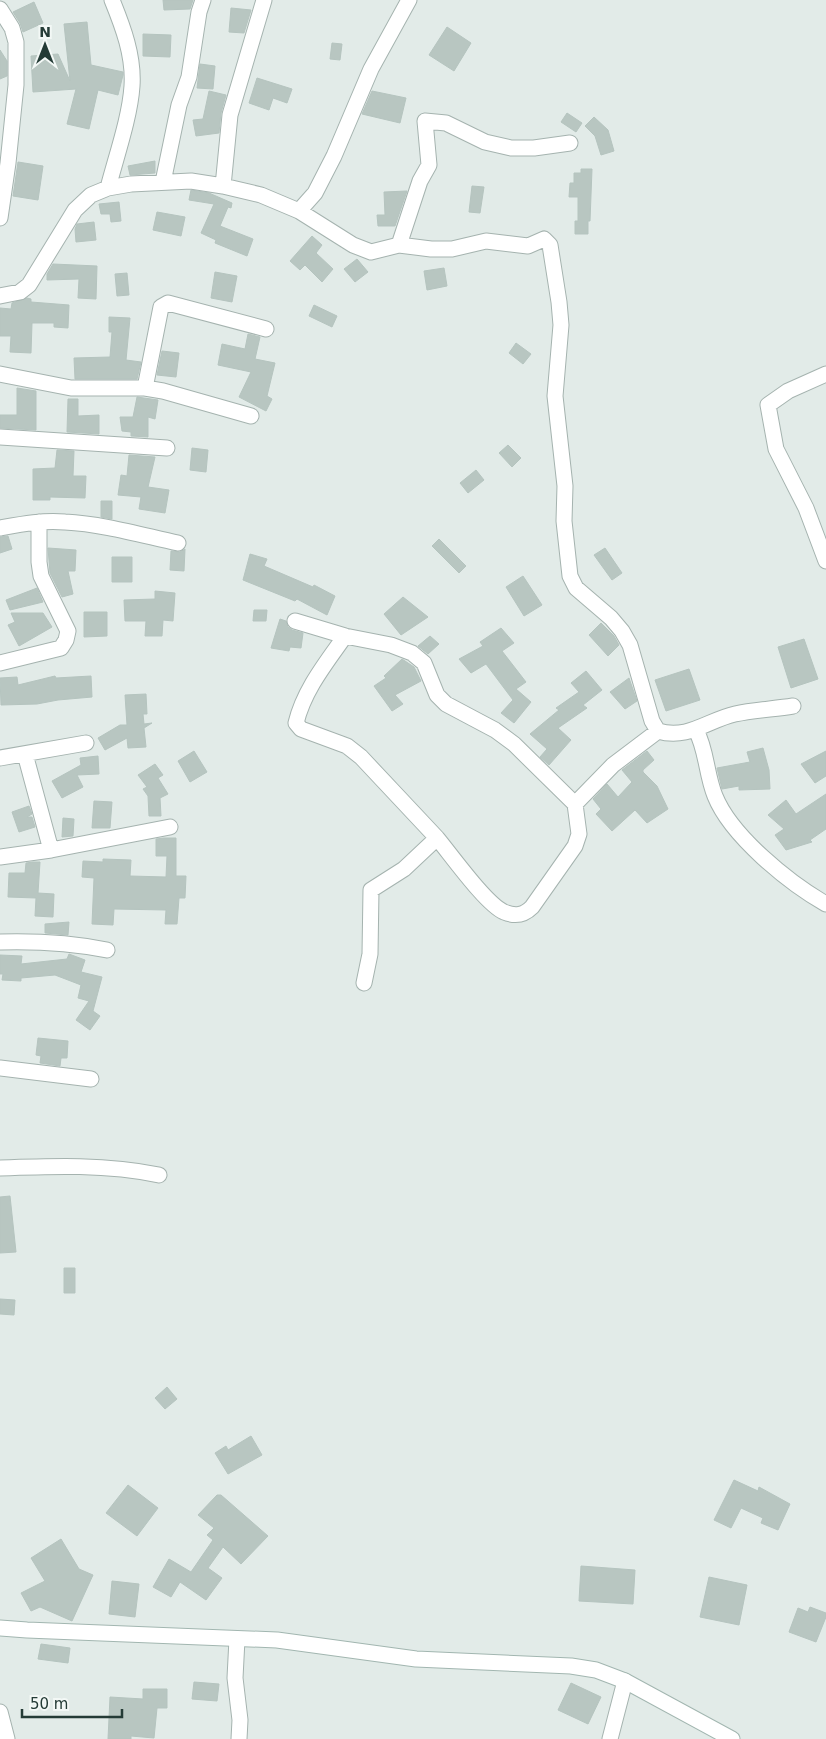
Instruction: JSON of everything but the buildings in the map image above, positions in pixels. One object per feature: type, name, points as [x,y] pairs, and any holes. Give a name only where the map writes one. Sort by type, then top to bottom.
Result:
[{"type":"street","points":[[108,188],[128,113],[132,86],[131,60],[126,37],[112,0]]},
{"type":"street","points":[[163,182],[179,106],[189,77],[199,12],[203,0]]},
{"type":"street","points":[[223,186],[230,116],[264,0]]},
{"type":"street","points":[[299,211],[315,193],[334,156],[371,69],[409,0]]},
{"type":"street","points":[[0,9],[12,28],[16,42],[16,85],[0,218]]},
{"type":"street","points":[[399,244],[414,196],[429,165],[425,121],[446,123],[485,142],[511,148],[534,148],[570,143]]},
{"type":"street","points":[[0,296],[20,292],[29,285],[75,210],[91,195],[108,188],[131,184],[191,181],[261,195],[299,211],[353,244],[371,252],[399,244],[431,249],[452,249],[486,241],[528,246],[544,239],[550,245],[559,302],[561,325],[555,396],[566,486],[564,521],[570,576],[576,588],[622,630],[630,645],[652,721],[658,731],[670,735],[696,730],[734,714],[793,706]]},
{"type":"street","points":[[145,388],[162,307],[168,303],[266,329]]},
{"type":"street","points":[[0,374],[71,388],[145,388],[164,391],[252,416]]},
{"type":"street","points":[[826,374],[788,391],[768,405],[776,449],[806,508],[826,561]]},
{"type":"street","points":[[0,438],[167,448]]},
{"type":"street","points":[[0,528],[39,522],[64,522],[86,524],[178,543]]},
{"type":"street","points":[[0,663],[61,648],[66,640],[68,631],[41,576],[39,522]]},
{"type":"street","points":[[295,621],[345,636],[391,645],[412,653],[424,663],[437,695],[446,704],[495,730],[514,744],[575,804],[579,834],[576,846],[532,907],[524,914],[515,915],[504,912],[490,902],[436,838],[361,757],[347,746],[301,729],[296,723],[299,709],[312,683],[345,636]]},
{"type":"street","points":[[696,730],[702,741],[715,796],[732,823],[763,858],[792,882],[826,904]]},
{"type":"street","points":[[575,804],[613,765],[658,731]]},
{"type":"street","points":[[0,758],[86,743]]},
{"type":"street","points":[[25,754],[51,850]]},
{"type":"street","points":[[0,857],[51,850],[170,827]]},
{"type":"street","points":[[364,983],[370,954],[371,890],[404,869],[436,838]]},
{"type":"street","points":[[0,942],[81,945],[107,950]]},
{"type":"street","points":[[0,1068],[91,1079]]},
{"type":"street","points":[[0,1168],[58,1166],[131,1169],[159,1175]]},
{"type":"street","points":[[0,1628],[277,1640],[416,1659],[571,1666],[596,1670],[625,1681],[732,1739]]},
{"type":"street","points":[[237,1639],[234,1678],[240,1720],[239,1739]]},
{"type":"street","points":[[610,1739],[625,1681]]},
{"type":"street","points":[[0,1715],[7,1739]]}]
